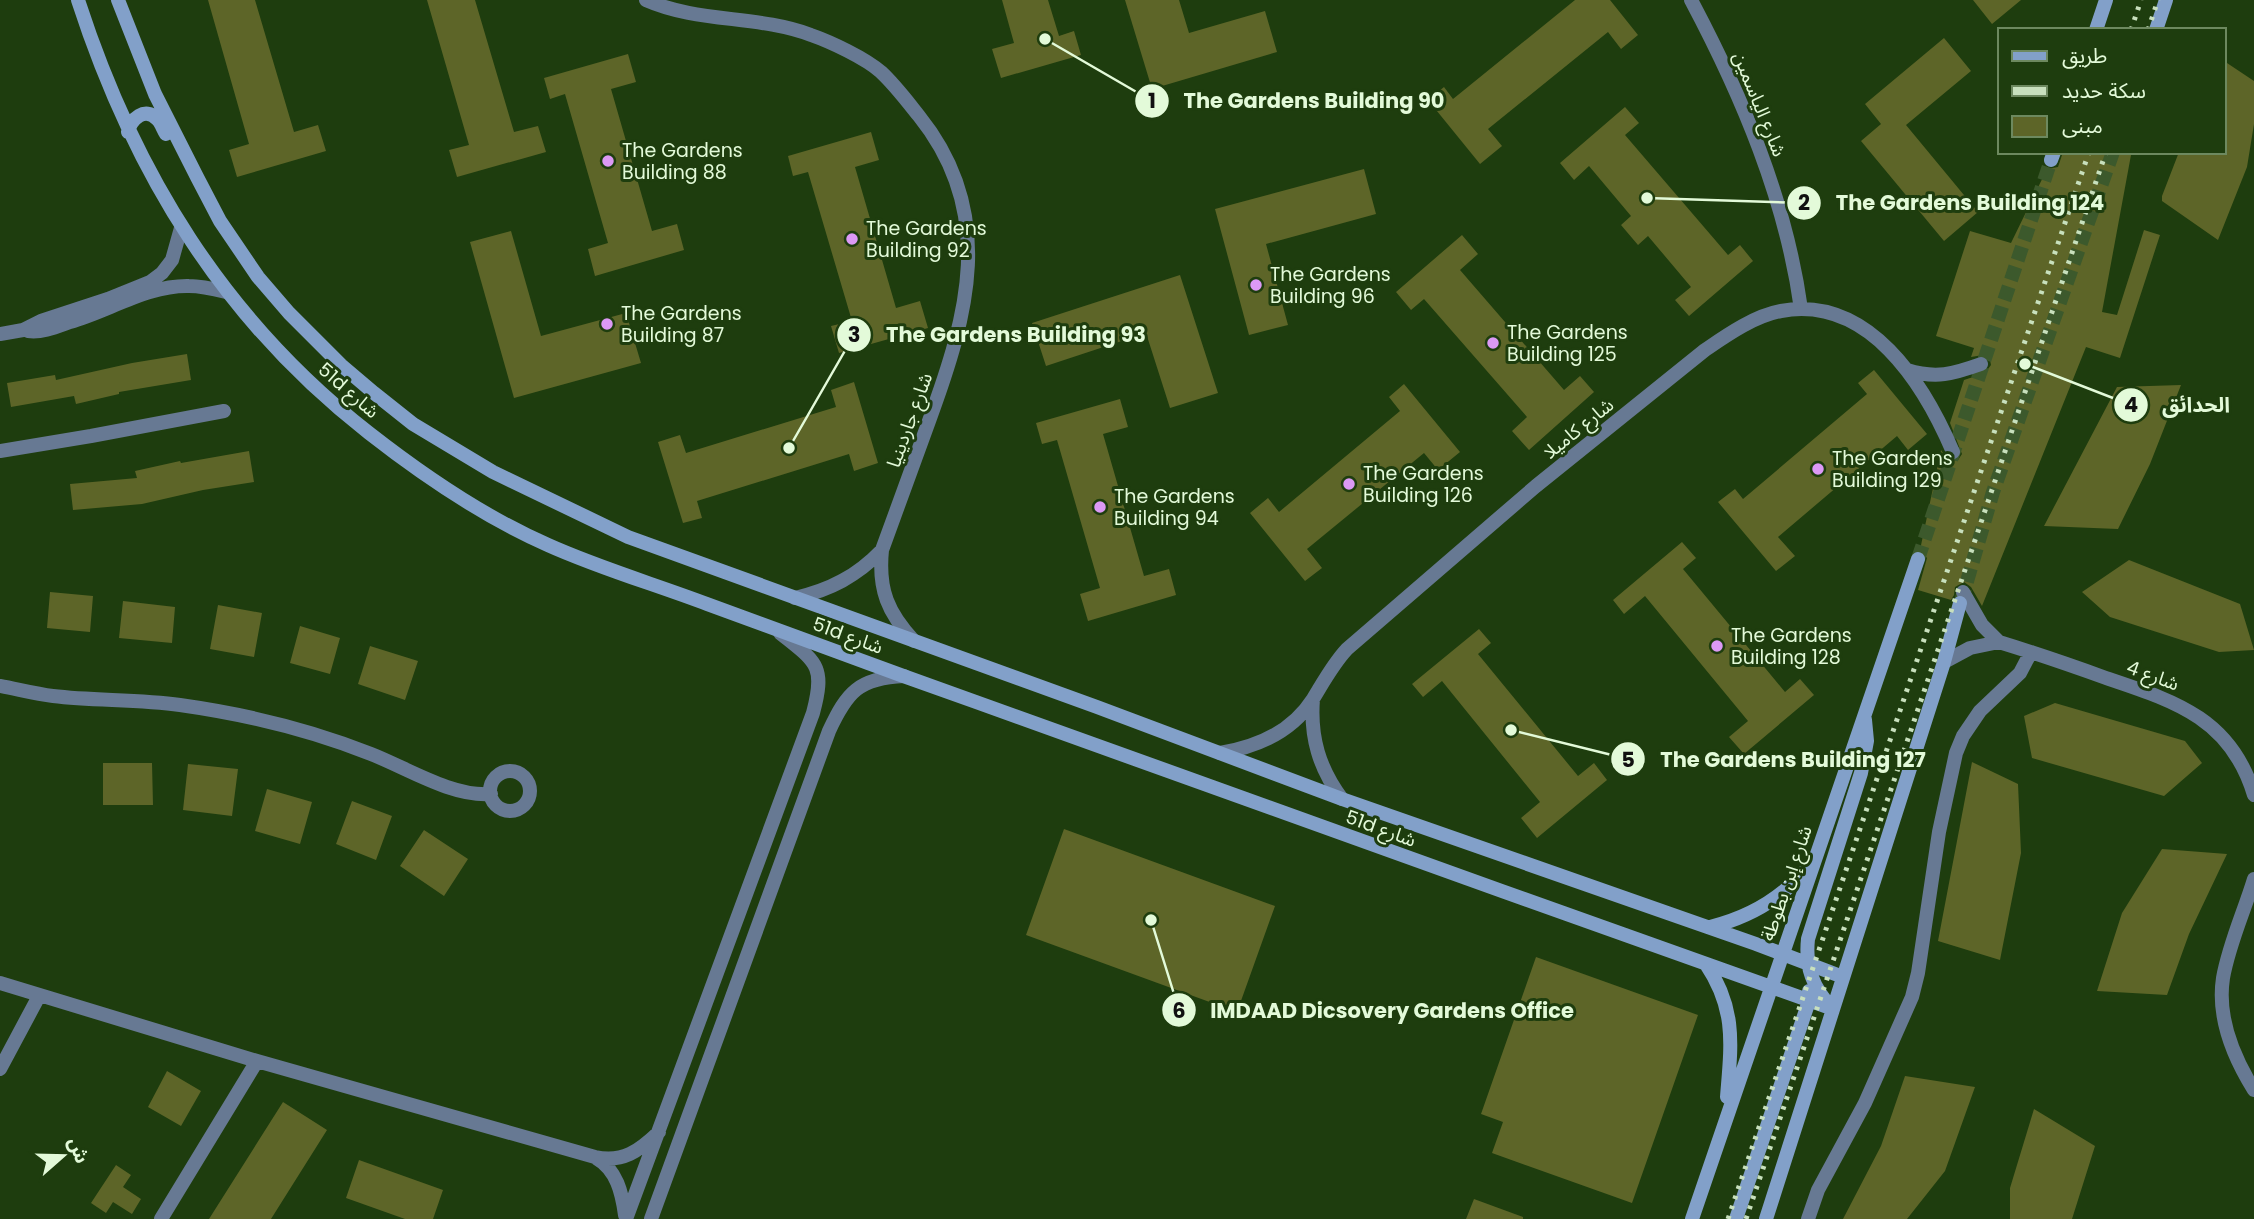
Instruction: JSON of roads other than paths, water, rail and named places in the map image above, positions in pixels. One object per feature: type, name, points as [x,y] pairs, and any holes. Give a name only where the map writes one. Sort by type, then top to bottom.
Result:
[{"type":"street","name":"51d شارع","points":[[78,0],[128,132],[181,228],[226,292],[304,377],[354,421],[418,470],[486,513],[547,545],[776,630],[1833,1009]]},
{"type":"street","name":"51d شارع","points":[[118,0],[155,94],[220,221],[258,277],[341,365],[413,424],[493,472],[616,532],[1342,799],[1843,977]]},
{"type":"street","name":"شارع جاردينيا","points":[[646,0],[693,13],[777,25],[811,34],[851,54],[879,70],[929,128],[947,159],[967,219],[968,271],[962,314],[949,367],[882,550],[880,568],[885,600],[898,624],[914,641]]},
{"type":"street","name":"شارع الياسمين","points":[[1691,0],[1718,51],[1766,170],[1795,267],[1801,309]]},
{"type":"street","points":[[2097,28],[2106,0]]},
{"type":"street","points":[[2157,28],[2166,0]]},
{"type":"street","points":[[128,132],[131,122],[139,115],[148,114],[158,119],[180,160],[197,177]]},
{"type":"street","points":[[23,330],[150,282],[162,273],[172,260],[181,228]]},
{"type":"street","points":[[0,334],[44,330],[176,286],[226,292]]},
{"type":"street","name":"شارع كاميلا","points":[[1220,753],[1254,746],[1270,738],[1300,715],[1335,663],[1364,633],[1668,378],[1730,334],[1778,311],[1818,310],[1853,323],[1888,349],[1907,370],[1931,406],[1953,452]]},
{"type":"street","points":[[1907,370],[1923,375],[1941,376],[1981,364]]},
{"type":"street","points":[[0,451],[224,411]]},
{"type":"street","name":"شارع جاردينيا","points":[[795,598],[821,592],[845,581],[882,550]]},
{"type":"street","name":"شارع إبن بطوطة","points":[[1692,1219],[1918,559]]},
{"type":"street","points":[[1766,1219],[1962,598],[1999,642]]},
{"type":"street","points":[[625,1219],[820,688],[816,667],[806,654],[776,630]]},
{"type":"street","points":[[1944,662],[1970,648],[1999,642]]},
{"type":"street","name":"شارع 4","points":[[1999,642],[2158,696],[2189,710],[2205,721],[2227,743],[2245,771],[2254,795]]},
{"type":"street","points":[[1808,1219],[1821,1183],[1865,1103],[1912,998],[1919,973],[1939,832],[1956,753],[1975,717],[2020,673],[2031,652]]},
{"type":"street","points":[[651,1219],[829,731],[841,705],[854,690],[869,681],[904,676]]},
{"type":"street","points":[[0,686],[53,696],[117,698],[181,705],[245,717],[368,753],[464,793],[491,794]]},
{"type":"street","points":[[1313,699],[1312,729],[1318,758],[1342,799]]},
{"type":"street","points":[[1833,1009],[1812,980],[1807,962],[1808,939],[1865,757],[1867,741],[1864,713]]},
{"type":"street","points":[[1708,928],[1757,911],[1779,897],[1815,859]]},
{"type":"street","points":[[2254,879],[2223,981],[2225,1021],[2230,1041],[2236,1059],[2254,1090]]},
{"type":"street","points":[[1736,1219],[1809,1001],[1804,975],[1783,955]]},
{"type":"street","points":[[1706,964],[1722,991],[1730,1021],[1725,1118]]},
{"type":"street","points":[[0,983],[257,1061],[607,1160],[629,1156],[640,1150],[659,1132]]},
{"type":"street","points":[[0,1069],[39,996]]},
{"type":"street","points":[[161,1219],[257,1061]]},
{"type":"street","points":[[595,1157],[604,1163],[617,1181],[625,1219]]},
{"type":"tunnel","points":[[1961,602],[1993,492],[2112,154]]},
{"type":"tunnel","points":[[1918,559],[2051,160]]},
{"type":"railway","points":[[2132,28],[2141,0]]},
{"type":"railway","points":[[2149,28],[2158,0]]},
{"type":"railway","points":[[1728,1219],[2088,154]]},
{"type":"railway","points":[[1746,1219],[2105,154]]},
{"type":"place","name":"The Gardens Building 90","points":[[1045,39]]},
{"type":"place","name":"The Gardens Building 88","points":[[608,161]]},
{"type":"place","name":"The Gardens Building 124","points":[[1647,198]]},
{"type":"place","name":"The Gardens Building 92","points":[[852,239]]},
{"type":"place","name":"The Gardens Building 96","points":[[1256,285]]},
{"type":"place","name":"The Gardens Building 87","points":[[607,324]]},
{"type":"place","name":"The Gardens Building 125","points":[[1493,343]]},
{"type":"place","name":"الحدائق","points":[[2025,364]]},
{"type":"place","name":"The Gardens Building 93","points":[[789,448]]},
{"type":"place","name":"The Gardens Building 129","points":[[1818,469]]},
{"type":"place","name":"The Gardens Building 126","points":[[1349,484]]},
{"type":"place","name":"The Gardens Building 94","points":[[1100,507]]},
{"type":"place","name":"The Gardens Building 128","points":[[1717,646]]},
{"type":"place","name":"The Gardens Building 127","points":[[1511,730]]},
{"type":"place","name":"IMDAAD Dicsovery Gardens Office","points":[[1151,920]]}]
